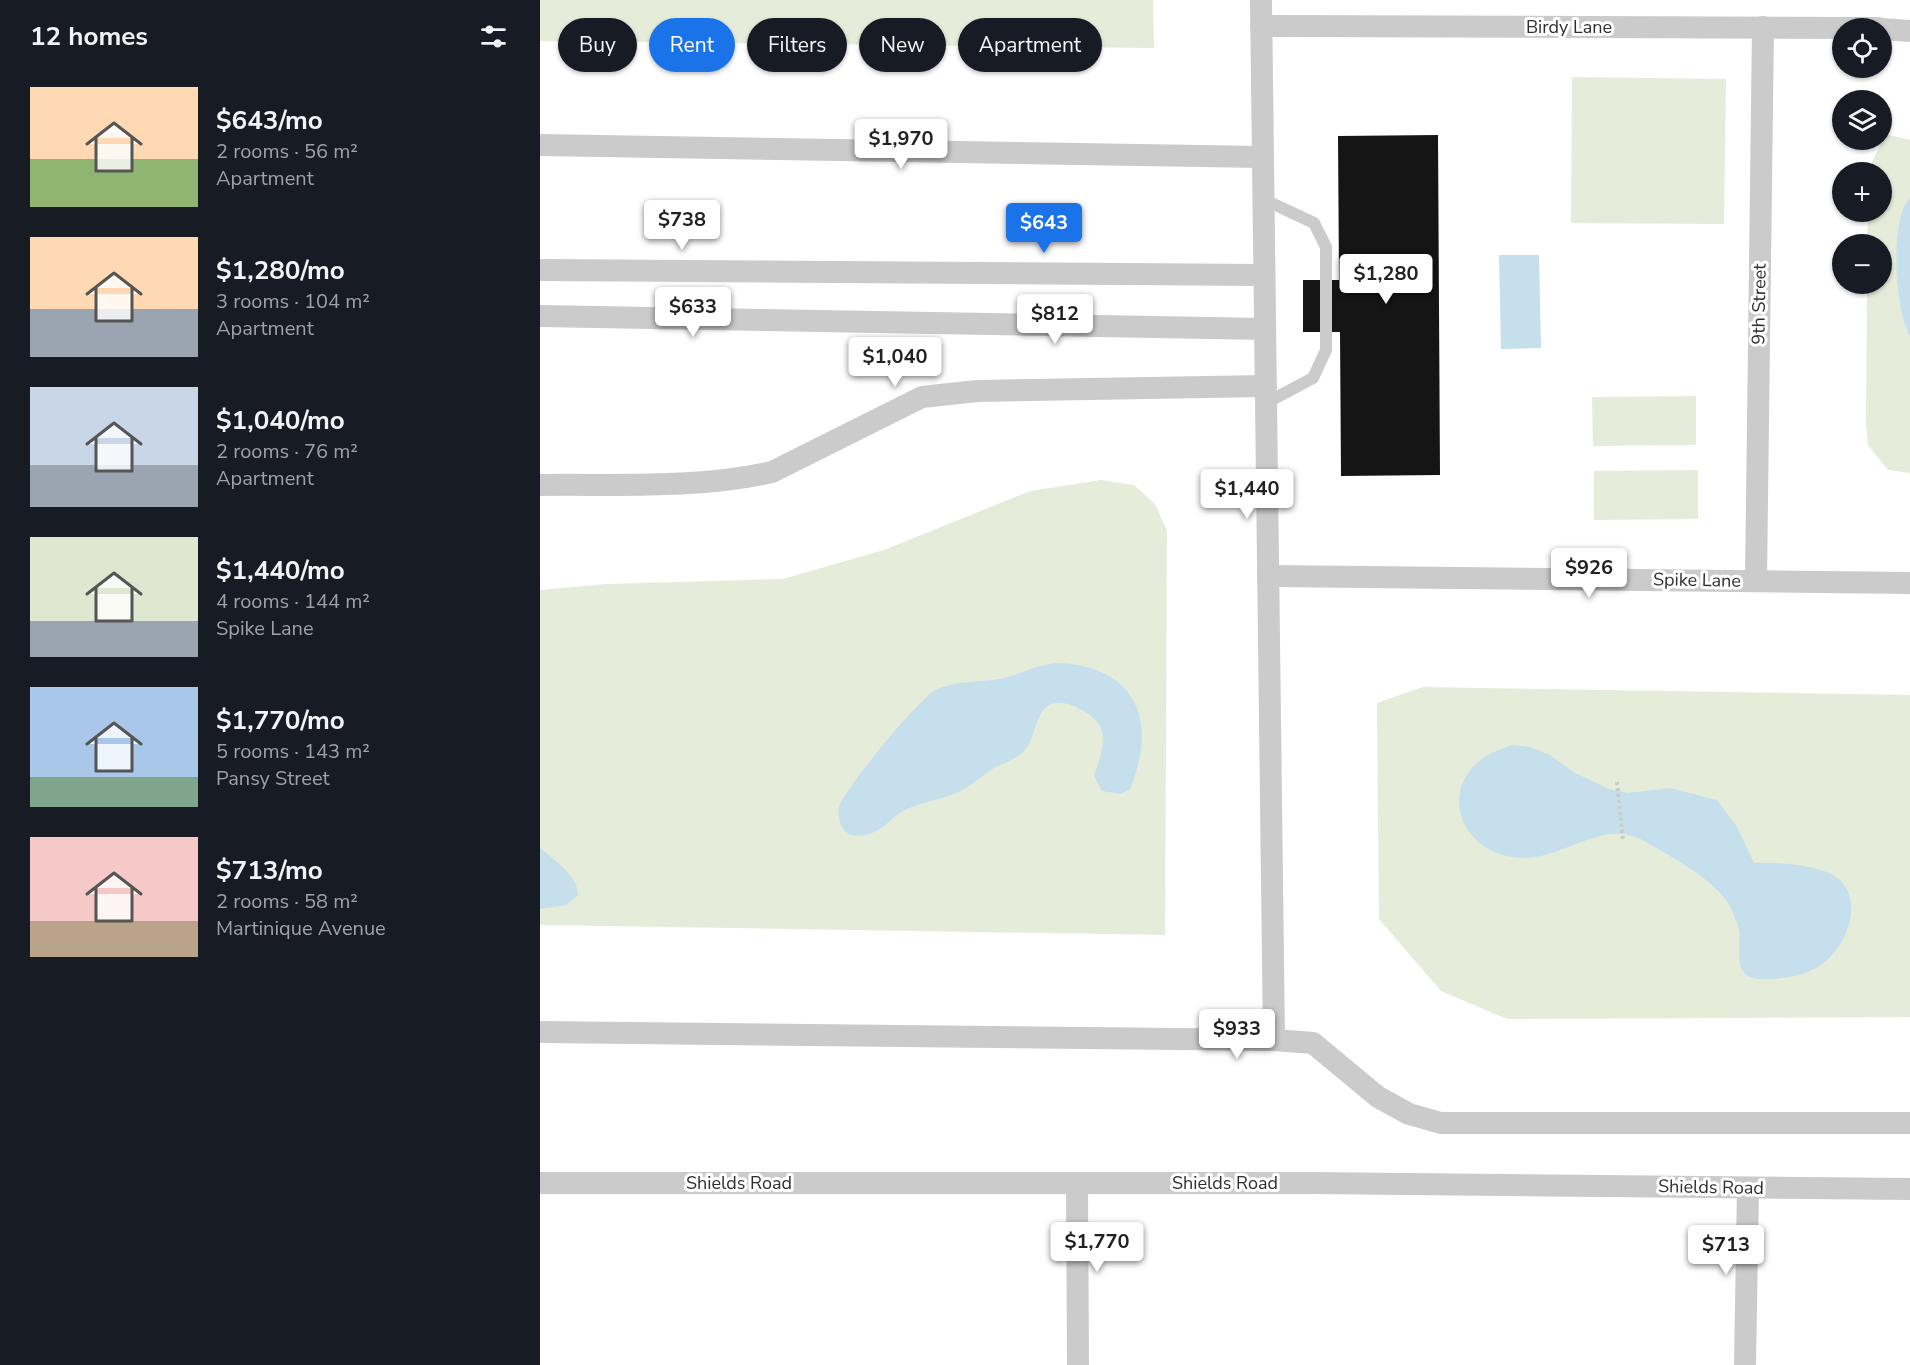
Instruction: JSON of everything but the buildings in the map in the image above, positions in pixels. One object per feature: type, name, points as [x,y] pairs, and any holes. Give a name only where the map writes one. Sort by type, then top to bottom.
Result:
[{"type":"street","points":[[1260,0],[1274,1040]]},
{"type":"street","name":"Birdy Lane","points":[[1261,26],[1832,28]]},
{"type":"street","name":"9th Street","points":[[1756,580],[1763,27]]},
{"type":"street","name":"Birdy Lane","points":[[1892,30],[1910,31]]},
{"type":"street","points":[[540,146],[1263,157]]},
{"type":"street","points":[[540,270],[1264,275]]},
{"type":"street","points":[[540,316],[1265,329]]},
{"type":"street","points":[[540,485],[679,484],[764,474],[821,450],[922,397],[977,391],[1265,394]]},
{"type":"street","name":"Spike Lane","points":[[1268,576],[1910,583]]},
{"type":"street","points":[[540,1032],[1274,1040],[1313,1043],[1378,1097],[1409,1114],[1441,1123],[1910,1123]]},
{"type":"street","name":"Shields Road","points":[[540,1183],[1077,1183],[1910,1189]]},
{"type":"street","points":[[1077,1183],[1078,1365]]},
{"type":"street","points":[[1745,1365],[1748,1188]]},
{"type":"lane","points":[[1263,199],[1314,223],[1326,247],[1326,351],[1313,378],[1265,394]]},
{"type":"path","points":[[1617,782],[1623,841]]},
{"type":"green space","points":[[540,0],[1153,0],[1154,48],[1102,47],[1102,18],[958,18],[958,46],[946,46],[946,18],[859,18],[859,45],[847,44],[847,18],[747,18],[747,43],[735,43],[735,18],[649,18],[649,42],[637,42],[637,18],[558,18],[558,41],[540,41]]},
{"type":"green space","points":[[1572,77],[1726,79],[1724,224],[1571,223]]},
{"type":"green space","points":[[1892,136],[1910,140],[1910,473],[1888,470],[1868,445],[1866,423],[1867,294],[1892,294],[1892,234],[1867,234],[1868,222],[1892,222],[1892,162],[1872,162],[1878,150],[1892,150]]},
{"type":"green space","points":[[1696,396],[1696,445],[1593,446],[1592,397]]},
{"type":"green space","points":[[1698,470],[1698,519],[1594,520],[1594,471]]},
{"type":"green space","points":[[1101,480],[1134,485],[1155,504],[1167,531],[1165,935],[540,925],[540,590],[607,584],[783,579],[884,550],[1030,491]]},
{"type":"green space","points":[[1423,687],[1910,695],[1910,1017],[1507,1019],[1441,991],[1379,919],[1377,703]]},
{"type":"water","points":[[1910,198],[1910,336],[1901,307],[1896,266],[1899,225],[1903,209]]},
{"type":"water","points":[[1499,255],[1539,255],[1541,348],[1501,349]]},
{"type":"water","points":[[1056,663],[1083,666],[1105,674],[1122,686],[1134,701],[1140,719],[1142,740],[1138,764],[1130,789],[1121,794],[1102,791],[1094,776],[1103,745],[1101,729],[1097,721],[1072,705],[1055,703],[1046,707],[1042,712],[1029,745],[1022,753],[994,768],[968,787],[949,796],[909,808],[880,829],[869,834],[855,836],[844,830],[838,813],[844,797],[884,744],[928,696],[945,686],[1000,679]]},
{"type":"water","points":[[1512,745],[1530,747],[1548,754],[1575,773],[1609,789],[1628,793],[1670,788],[1717,800],[1737,827],[1754,863],[1813,868],[1834,875],[1841,881],[1848,891],[1851,903],[1851,915],[1843,940],[1827,960],[1812,970],[1776,979],[1751,977],[1741,968],[1738,927],[1725,898],[1693,870],[1646,842],[1628,835],[1611,834],[1542,856],[1523,858],[1503,855],[1489,849],[1468,831],[1459,806],[1460,793],[1464,780],[1481,759]]},
{"type":"water","points":[[540,848],[564,868],[574,881],[578,895],[566,905],[540,909]]}]
